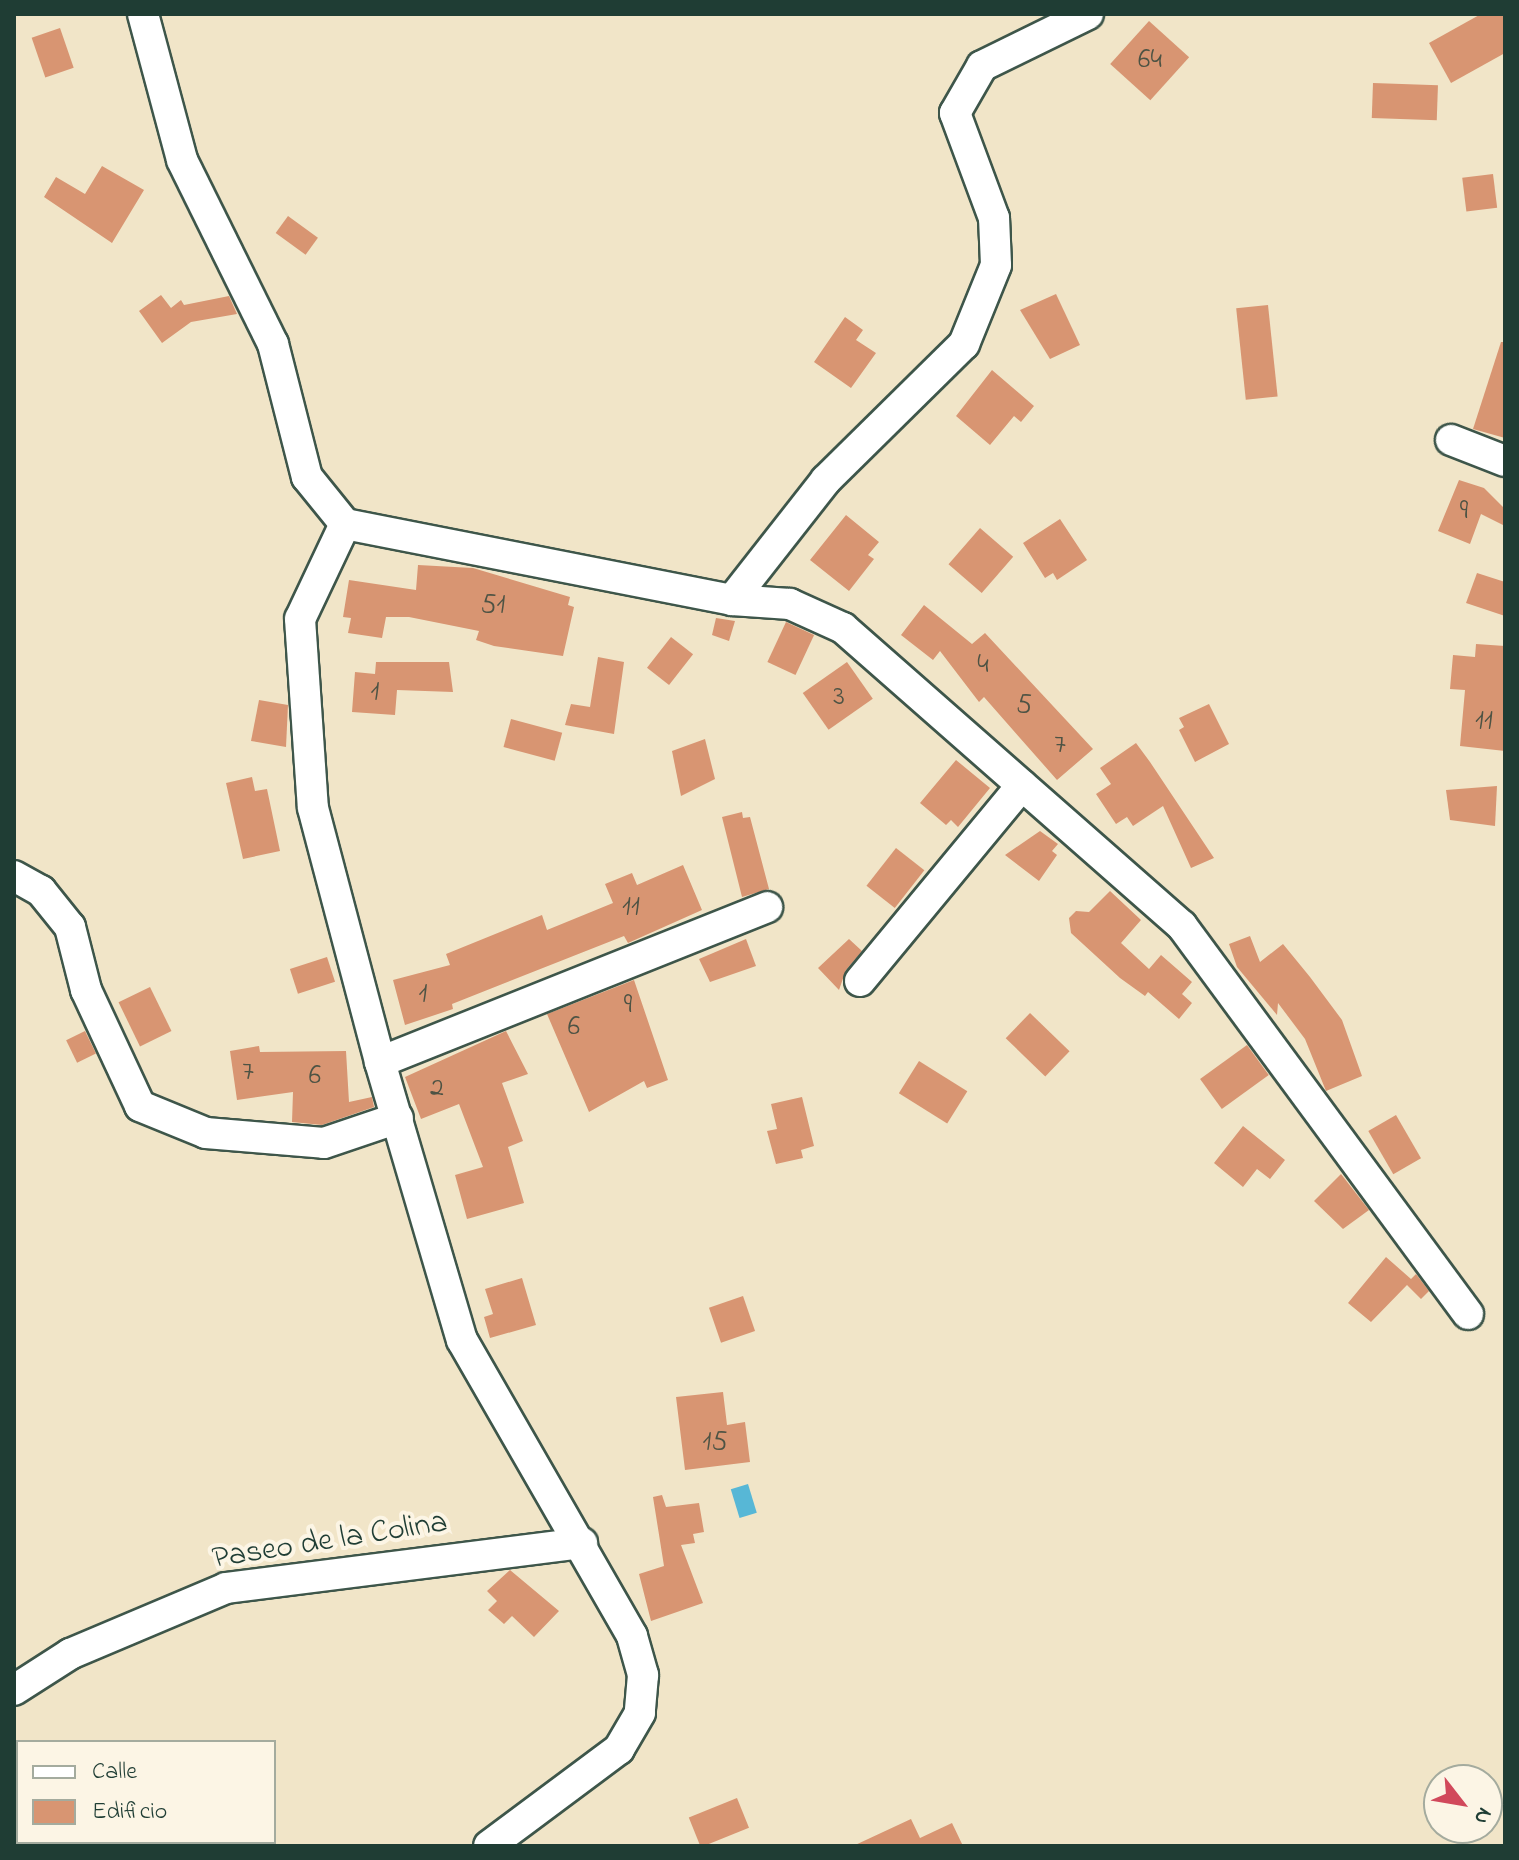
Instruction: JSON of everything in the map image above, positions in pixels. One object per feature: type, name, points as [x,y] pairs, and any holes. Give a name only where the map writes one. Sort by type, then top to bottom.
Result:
[{"type":"street","points":[[143,14],[182,160],[273,344],[307,477],[345,524],[732,600],[790,604],[843,628],[1182,926],[1468,1314]]},
{"type":"street","points":[[732,600],[826,480],[964,344],[996,265],[994,218],[955,113],[982,66],[1088,14]]},
{"type":"street","points":[[1451,440],[1505,461]]},
{"type":"street","points":[[345,524],[300,619],[313,808],[380,1062],[462,1340],[582,1543],[632,1636],[643,1675],[640,1713],[619,1749],[489,1846]]},
{"type":"street","points":[[860,981],[1022,785]]},
{"type":"street","points":[[14,876],[41,891],[70,927],[86,990],[140,1106],[206,1133],[324,1143],[398,1118]]},
{"type":"street","points":[[380,1062],[767,907]]},
{"type":"street","name":"Paseo de la Colina","points":[[14,1690],[70,1654],[226,1588],[582,1543]]},
{"type":"water","points":[[748,1484],[757,1513],[740,1518],[731,1489]]},
{"type":"building","points":[[1481,14],[1505,14],[1505,53],[1451,83],[1429,43]]},
{"type":"building","points":[[1149,21],[1189,57],[1150,100],[1110,64]]},
{"type":"building","points":[[60,28],[74,68],[45,77],[32,38]]},
{"type":"building","points":[[1373,83],[1438,85],[1437,120],[1372,118]]},
{"type":"building","points":[[102,166],[144,190],[112,243],[44,197],[56,177],[85,194]]},
{"type":"building","points":[[1493,174],[1497,208],[1466,212],[1462,178]]},
{"type":"building","points":[[288,216],[318,238],[306,255],[276,233]]},
{"type":"building","points":[[1056,294],[1080,345],[1050,359],[1020,310]]},
{"type":"building","points":[[161,295],[171,308],[181,300],[184,305],[229,296],[237,314],[191,322],[162,343],[139,311]]},
{"type":"building","points":[[1268,305],[1278,396],[1246,400],[1236,308]]},
{"type":"building","points":[[845,317],[863,330],[856,340],[876,353],[851,388],[814,362]]},
{"type":"building","points":[[1501,342],[1505,342],[1505,438],[1473,429]]},
{"type":"building","points":[[992,370],[1034,406],[1021,422],[1014,416],[990,445],[956,416]]},
{"type":"building","points":[[1459,480],[1484,488],[1505,509],[1505,526],[1481,514],[1470,544],[1438,531]]},
{"type":"building","points":[[846,515],[879,542],[868,555],[874,559],[849,591],[810,560]]},
{"type":"building","points":[[1060,519],[1087,560],[1057,580],[1053,573],[1045,578],[1023,543]]},
{"type":"building","points":[[980,528],[1013,557],[982,593],[949,564]]},
{"type":"building","points":[[418,565],[473,568],[570,597],[568,605],[574,607],[563,656],[494,646],[476,640],[479,631],[409,617],[386,617],[382,638],[348,633],[351,618],[343,617],[349,580],[416,590]]},
{"type":"building","points":[[1477,573],[1505,582],[1505,616],[1466,603]]},
{"type":"building","points":[[924,605],[972,644],[985,633],[1093,749],[1057,780],[984,697],[979,702],[940,651],[933,660],[901,635]]},
{"type":"building","points":[[716,618],[735,621],[729,641],[712,635]]},
{"type":"building","points":[[786,622],[814,635],[796,675],[767,662]]},
{"type":"building","points":[[671,637],[693,654],[669,685],[647,668]]},
{"type":"building","points":[[1476,644],[1505,646],[1505,751],[1460,746],[1465,690],[1450,689],[1453,655],[1475,657]]},
{"type":"building","points":[[598,657],[624,662],[614,734],[565,725],[571,704],[590,707]]},
{"type":"building","points":[[376,662],[449,662],[453,692],[397,690],[395,715],[352,712],[355,672],[375,674]]},
{"type":"building","points":[[847,662],[873,699],[829,730],[803,693]]},
{"type":"building","points":[[259,700],[288,705],[286,747],[251,741]]},
{"type":"building","points":[[1209,704],[1229,744],[1195,762],[1179,730],[1184,727],[1179,718]]},
{"type":"building","points":[[511,719],[562,733],[555,761],[503,747]]},
{"type":"building","points":[[705,739],[715,779],[681,796],[672,751]]},
{"type":"building","points":[[1136,743],[1214,858],[1191,868],[1163,806],[1133,826],[1127,817],[1116,824],[1096,794],[1111,784],[1100,768]]},
{"type":"building","points":[[956,760],[990,788],[958,827],[951,820],[946,825],[920,803]]},
{"type":"building","points":[[252,777],[255,791],[267,789],[280,851],[243,859],[226,783]]},
{"type":"building","points":[[1497,786],[1495,826],[1450,820],[1446,790]]},
{"type":"building","points":[[742,812],[743,818],[750,817],[769,889],[742,897],[722,817]]},
{"type":"building","points":[[1040,831],[1058,844],[1052,851],[1057,855],[1039,881],[1005,855]]},
{"type":"building","points":[[896,848],[924,870],[895,908],[866,886]]},
{"type":"building","points":[[683,865],[702,910],[628,943],[624,936],[452,1004],[453,1009],[405,1025],[393,980],[450,965],[446,954],[542,915],[547,930],[613,903],[605,884],[632,873],[637,885]]},
{"type":"building","points":[[1110,891],[1141,920],[1121,943],[1149,969],[1161,955],[1192,982],[1182,994],[1192,1003],[1179,1019],[1148,992],[1145,996],[1120,978],[1071,933],[1069,918],[1076,911],[1089,912]]},
{"type":"building","points":[[1250,936],[1260,962],[1283,944],[1310,977],[1342,1020],[1362,1076],[1326,1091],[1305,1039],[1278,1003],[1277,1015],[1237,967],[1229,944]]},
{"type":"building","points":[[746,939],[756,966],[710,982],[699,959]]},
{"type":"building","points":[[849,939],[862,951],[846,970],[839,990],[818,968]]},
{"type":"building","points":[[327,957],[335,982],[298,994],[290,969]]},
{"type":"building","points":[[634,980],[668,1080],[647,1088],[644,1081],[589,1112],[547,1014]]},
{"type":"building","points":[[150,987],[171,1031],[140,1046],[119,1002]]},
{"type":"building","points":[[1030,1013],[1070,1051],[1045,1076],[1006,1038]]},
{"type":"building","points":[[85,1031],[96,1053],[77,1063],[66,1040]]},
{"type":"building","points":[[506,1031],[528,1074],[502,1083],[523,1141],[508,1147],[524,1203],[467,1219],[455,1175],[483,1167],[459,1104],[421,1119],[405,1077]]},
{"type":"building","points":[[1247,1045],[1269,1075],[1222,1109],[1200,1079]]},
{"type":"building","points":[[259,1046],[260,1052],[346,1051],[349,1102],[372,1097],[374,1107],[322,1125],[292,1122],[293,1092],[237,1100],[230,1051]]},
{"type":"building","points":[[919,1061],[967,1091],[947,1123],[899,1093]]},
{"type":"building","points":[[802,1097],[814,1146],[801,1150],[803,1158],[776,1164],[767,1131],[777,1129],[771,1104]]},
{"type":"building","points":[[1396,1115],[1421,1158],[1393,1174],[1368,1131]]},
{"type":"building","points":[[1243,1126],[1285,1160],[1270,1179],[1257,1169],[1243,1187],[1214,1163]]},
{"type":"building","points":[[1341,1174],[1369,1210],[1343,1229],[1314,1201]]},
{"type":"building","points":[[1386,1257],[1411,1279],[1416,1274],[1429,1291],[1421,1299],[1407,1285],[1371,1322],[1348,1303]]},
{"type":"building","points":[[522,1278],[536,1325],[490,1338],[484,1317],[493,1314],[485,1289]]},
{"type":"building","points":[[743,1296],[755,1331],[721,1343],[709,1308]]},
{"type":"building","points":[[723,1392],[727,1425],[745,1422],[750,1462],[685,1470],[676,1397]]},
{"type":"building","points":[[662,1495],[666,1507],[699,1503],[704,1532],[693,1534],[695,1543],[681,1545],[703,1603],[651,1621],[639,1574],[664,1566],[653,1497]]},
{"type":"building","points":[[510,1570],[559,1611],[534,1637],[512,1616],[504,1624],[488,1610],[497,1601],[487,1591]]},
{"type":"building","points":[[737,1798],[749,1828],[700,1846],[689,1817]]},
{"type":"building","points":[[911,1819],[920,1838],[952,1823],[963,1846],[853,1846]]}]
